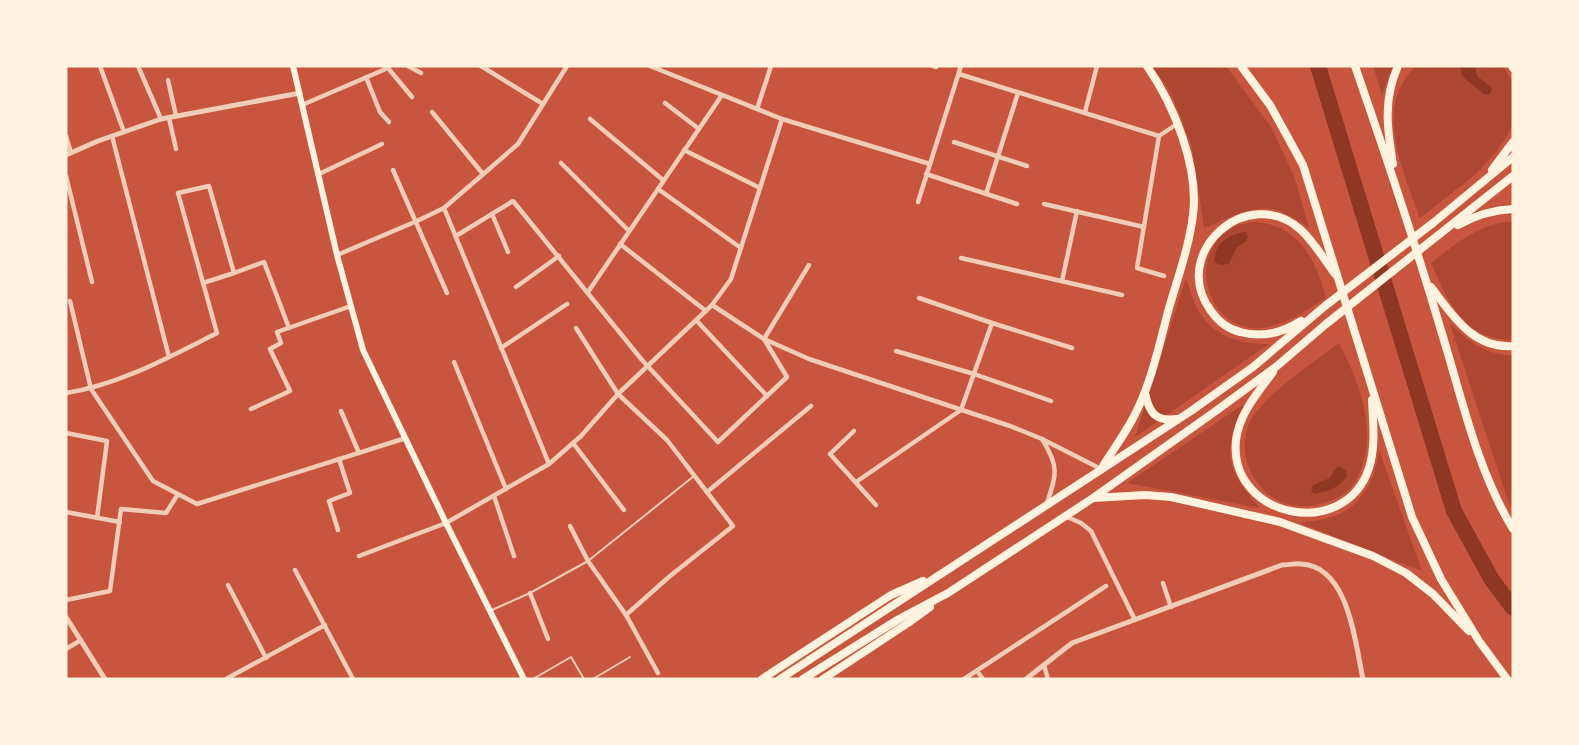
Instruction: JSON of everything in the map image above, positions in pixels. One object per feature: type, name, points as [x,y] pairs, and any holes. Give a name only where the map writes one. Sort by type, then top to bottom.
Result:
[{"type":"highway","points":[[1101,469],[1133,419],[1145,391],[1189,240],[1193,212],[1192,179],[1184,141],[1170,104],[1147,66]]},
{"type":"highway","points":[[1240,66],[1270,105],[1303,165],[1412,517],[1441,579],[1479,641],[1507,679]]},
{"type":"highway","points":[[1355,66],[1396,183],[1479,454],[1502,510],[1513,528]]},
{"type":"highway","points":[[1396,183],[1387,109],[1390,84],[1398,66]]},
{"type":"highway","points":[[1485,180],[1513,142]]},
{"type":"highway","points":[[780,679],[1180,418],[1253,367],[1325,306],[1433,223],[1513,157]]},
{"type":"highway","points":[[823,679],[1092,498],[1277,366],[1326,324],[1513,176]]},
{"type":"highway","points":[[1436,238],[1473,216],[1493,210],[1513,209]]},
{"type":"highway","points":[[1325,306],[1294,326],[1272,334],[1253,336],[1234,330],[1216,319],[1204,302],[1198,281],[1200,261],[1209,242],[1223,227],[1241,217],[1262,214],[1282,218],[1301,230],[1339,280]]},
{"type":"highway","points":[[1427,281],[1467,331],[1483,341],[1513,346]]},
{"type":"highway","points":[[1277,366],[1242,420],[1236,441],[1238,465],[1251,489],[1270,504],[1292,513],[1317,513],[1340,505],[1358,489],[1369,469],[1374,438],[1371,386]]},
{"type":"highway","points":[[1145,391],[1148,405],[1155,416],[1166,421],[1180,418]]},
{"type":"highway","points":[[1092,498],[1145,495],[1171,497],[1281,522],[1373,556],[1406,573],[1433,594],[1479,641]]},
{"type":"highway","points":[[762,679],[891,595],[941,574]]},
{"type":"highway","points":[[803,679],[899,619],[948,593]]},
{"type":"main road","points":[[293,66],[337,255],[363,350],[524,679]]},
{"type":"street","points":[[100,66],[124,132]]},
{"type":"street","points":[[138,66],[161,119]]},
{"type":"street","points":[[408,66],[421,73]]},
{"type":"street","points":[[482,66],[543,104]]},
{"type":"street","points":[[337,255],[417,222],[444,208],[518,144],[567,66]]},
{"type":"street","points":[[650,66],[782,119],[930,164]]},
{"type":"street","points":[[668,73],[670,66]]},
{"type":"street","points":[[757,109],[771,66]]},
{"type":"street","points":[[918,202],[962,66]]},
{"type":"street","points":[[1085,112],[1097,66]]},
{"type":"street","points":[[302,105],[388,67],[412,97]]},
{"type":"street","points":[[959,74],[1159,136]]},
{"type":"street","points":[[366,77],[380,112],[389,122]]},
{"type":"street","points":[[168,80],[176,117]]},
{"type":"street","points":[[66,136],[68,154],[161,119],[300,93]]},
{"type":"street","points":[[986,194],[1018,93]]},
{"type":"street","points":[[588,292],[722,95]]},
{"type":"street","points":[[664,103],[699,129]]},
{"type":"street","points":[[432,112],[483,174]]},
{"type":"street","points":[[169,118],[176,149]]},
{"type":"street","points":[[590,119],[663,180]]},
{"type":"street","points":[[359,556],[446,523],[549,464],[573,443],[618,394],[712,305],[731,279],[782,119]]},
{"type":"street","points":[[1164,276],[1137,268],[1159,136],[1177,124]]},
{"type":"street","points":[[112,136],[169,357]]},
{"type":"street","points":[[954,142],[1027,166]]},
{"type":"street","points":[[318,174],[382,144]]},
{"type":"street","points":[[684,150],[760,188]]},
{"type":"street","points":[[561,164],[629,231]]},
{"type":"street","points":[[393,170],[447,293]]},
{"type":"street","points":[[927,174],[1017,204]]},
{"type":"street","points":[[66,176],[92,282]]},
{"type":"street","points":[[66,393],[92,389],[169,357],[217,333],[177,193],[209,186],[234,273]]},
{"type":"street","points":[[657,189],[741,248]]},
{"type":"street","points":[[456,236],[513,201],[647,366],[718,442],[787,377],[765,339]]},
{"type":"street","points":[[1044,204],[1144,227]]},
{"type":"street","points":[[444,208],[549,464]]},
{"type":"street","points":[[1062,281],[1077,212]]},
{"type":"street","points":[[492,214],[508,252]]},
{"type":"street","points":[[620,244],[706,311]]},
{"type":"street","points":[[516,287],[559,256]]},
{"type":"street","points":[[961,258],[1122,295]]},
{"type":"street","points":[[203,283],[264,262],[289,328]]},
{"type":"street","points":[[765,339],[809,265]]},
{"type":"street","points":[[919,298],[1072,348]]},
{"type":"street","points":[[70,301],[92,389],[153,481],[197,504],[406,438]]},
{"type":"street","points":[[501,348],[567,304]]},
{"type":"street","points":[[712,305],[765,339],[809,359],[1010,426],[1042,439],[1101,469]]},
{"type":"street","points":[[251,409],[290,391],[270,349],[281,343],[277,332],[351,306]]},
{"type":"street","points":[[696,320],[767,396]]},
{"type":"street","points":[[856,482],[961,410],[992,323]]},
{"type":"street","points":[[576,328],[618,394],[668,440],[733,526],[670,576],[627,615]]},
{"type":"street","points":[[896,351],[974,374],[1051,401]]},
{"type":"street","points":[[454,362],[506,489]]},
{"type":"street","points":[[707,492],[811,406]]},
{"type":"street","points":[[341,411],[359,453]]},
{"type":"street","points":[[854,431],[830,454],[876,505]]},
{"type":"street","points":[[66,433],[107,441],[98,518]]},
{"type":"street","points":[[1042,439],[1053,456],[1055,478],[1047,505]]},
{"type":"street","points":[[573,443],[624,510]]},
{"type":"street","points":[[338,530],[329,501],[350,493],[339,459]]},
{"type":"street","points":[[66,600],[110,591],[121,509],[166,513],[178,494]]},
{"type":"street","points":[[494,496],[514,556]]},
{"type":"street","points":[[66,512],[120,522]]},
{"type":"street","points":[[1065,516],[1081,523],[1091,531],[1135,620]]},
{"type":"street","points":[[570,526],[588,561],[627,615],[658,673]]},
{"type":"street","points":[[1026,679],[1072,643],[1282,565],[1302,563],[1320,569],[1335,582],[1345,600],[1363,679]]},
{"type":"street","points":[[295,570],[353,679]]},
{"type":"street","points":[[1163,583],[1171,607]]},
{"type":"street","points":[[228,585],[266,657]]},
{"type":"street","points":[[964,679],[1106,586]]},
{"type":"street","points":[[530,593],[549,639]]},
{"type":"street","points":[[66,616],[105,679]]},
{"type":"street","points":[[226,679],[325,626]]},
{"type":"street","points":[[66,649],[81,640]]},
{"type":"street","points":[[1044,665],[1048,679]]},
{"type":"street","points":[[977,671],[983,679]]},
{"type":"lane","points":[[490,611],[530,593],[588,561],[694,475]]},
{"type":"lane","points":[[533,679],[570,657],[584,679]]},
{"type":"lane","points":[[593,679],[630,657]]},
{"type":"shaded area","points":[[1152,66],[1226,66],[1271,127],[1294,176],[1309,228],[1280,211],[1261,209],[1241,213],[1204,228],[1192,147],[1171,93]]},
{"type":"shaded area","points":[[1373,66],[1393,66],[1382,95]]},
{"type":"shaded area","points":[[1416,66],[1503,66],[1513,83],[1513,124],[1508,135],[1475,175],[1420,218],[1400,160],[1394,120],[1396,100],[1403,82]]},
{"type":"shaded area","points":[[1460,66],[1475,66],[1477,76],[1492,88],[1490,94],[1485,95],[1462,76]]},
{"type":"shaded area","points":[[1513,221],[1513,340],[1496,338],[1470,326],[1452,305],[1431,263],[1479,230]]},
{"type":"shaded area","points":[[1252,222],[1268,224],[1281,229],[1302,245],[1316,269],[1326,298],[1292,319],[1269,327],[1249,328],[1232,321],[1219,310],[1210,294],[1206,277],[1208,260],[1216,243],[1230,229]]},
{"type":"shaded area","points":[[1246,232],[1248,237],[1236,248],[1229,264],[1220,265],[1215,262],[1216,250],[1224,241],[1229,237]]},
{"type":"shaded area","points":[[1186,278],[1198,310],[1211,327],[1238,340],[1269,344],[1135,437]]},
{"type":"shaded area","points":[[1450,324],[1487,350],[1513,355],[1513,510],[1509,504]]},
{"type":"shaded area","points":[[1339,343],[1363,401],[1367,439],[1363,464],[1352,486],[1339,497],[1316,505],[1290,505],[1269,494],[1252,475],[1245,456],[1247,431],[1255,414],[1273,394]]},
{"type":"shaded area","points":[[1244,404],[1232,435],[1231,459],[1240,482],[1260,508],[1127,483]]},
{"type":"shaded area","points":[[1379,450],[1422,571],[1300,523],[1340,514],[1358,501],[1370,483]]},
{"type":"shaded area","points":[[1339,466],[1346,470],[1347,476],[1340,483],[1320,493],[1315,494],[1311,491],[1313,485],[1330,478]]},
{"type":"waterway","points":[[1318,66],[1454,511],[1492,580],[1513,608]]}]
